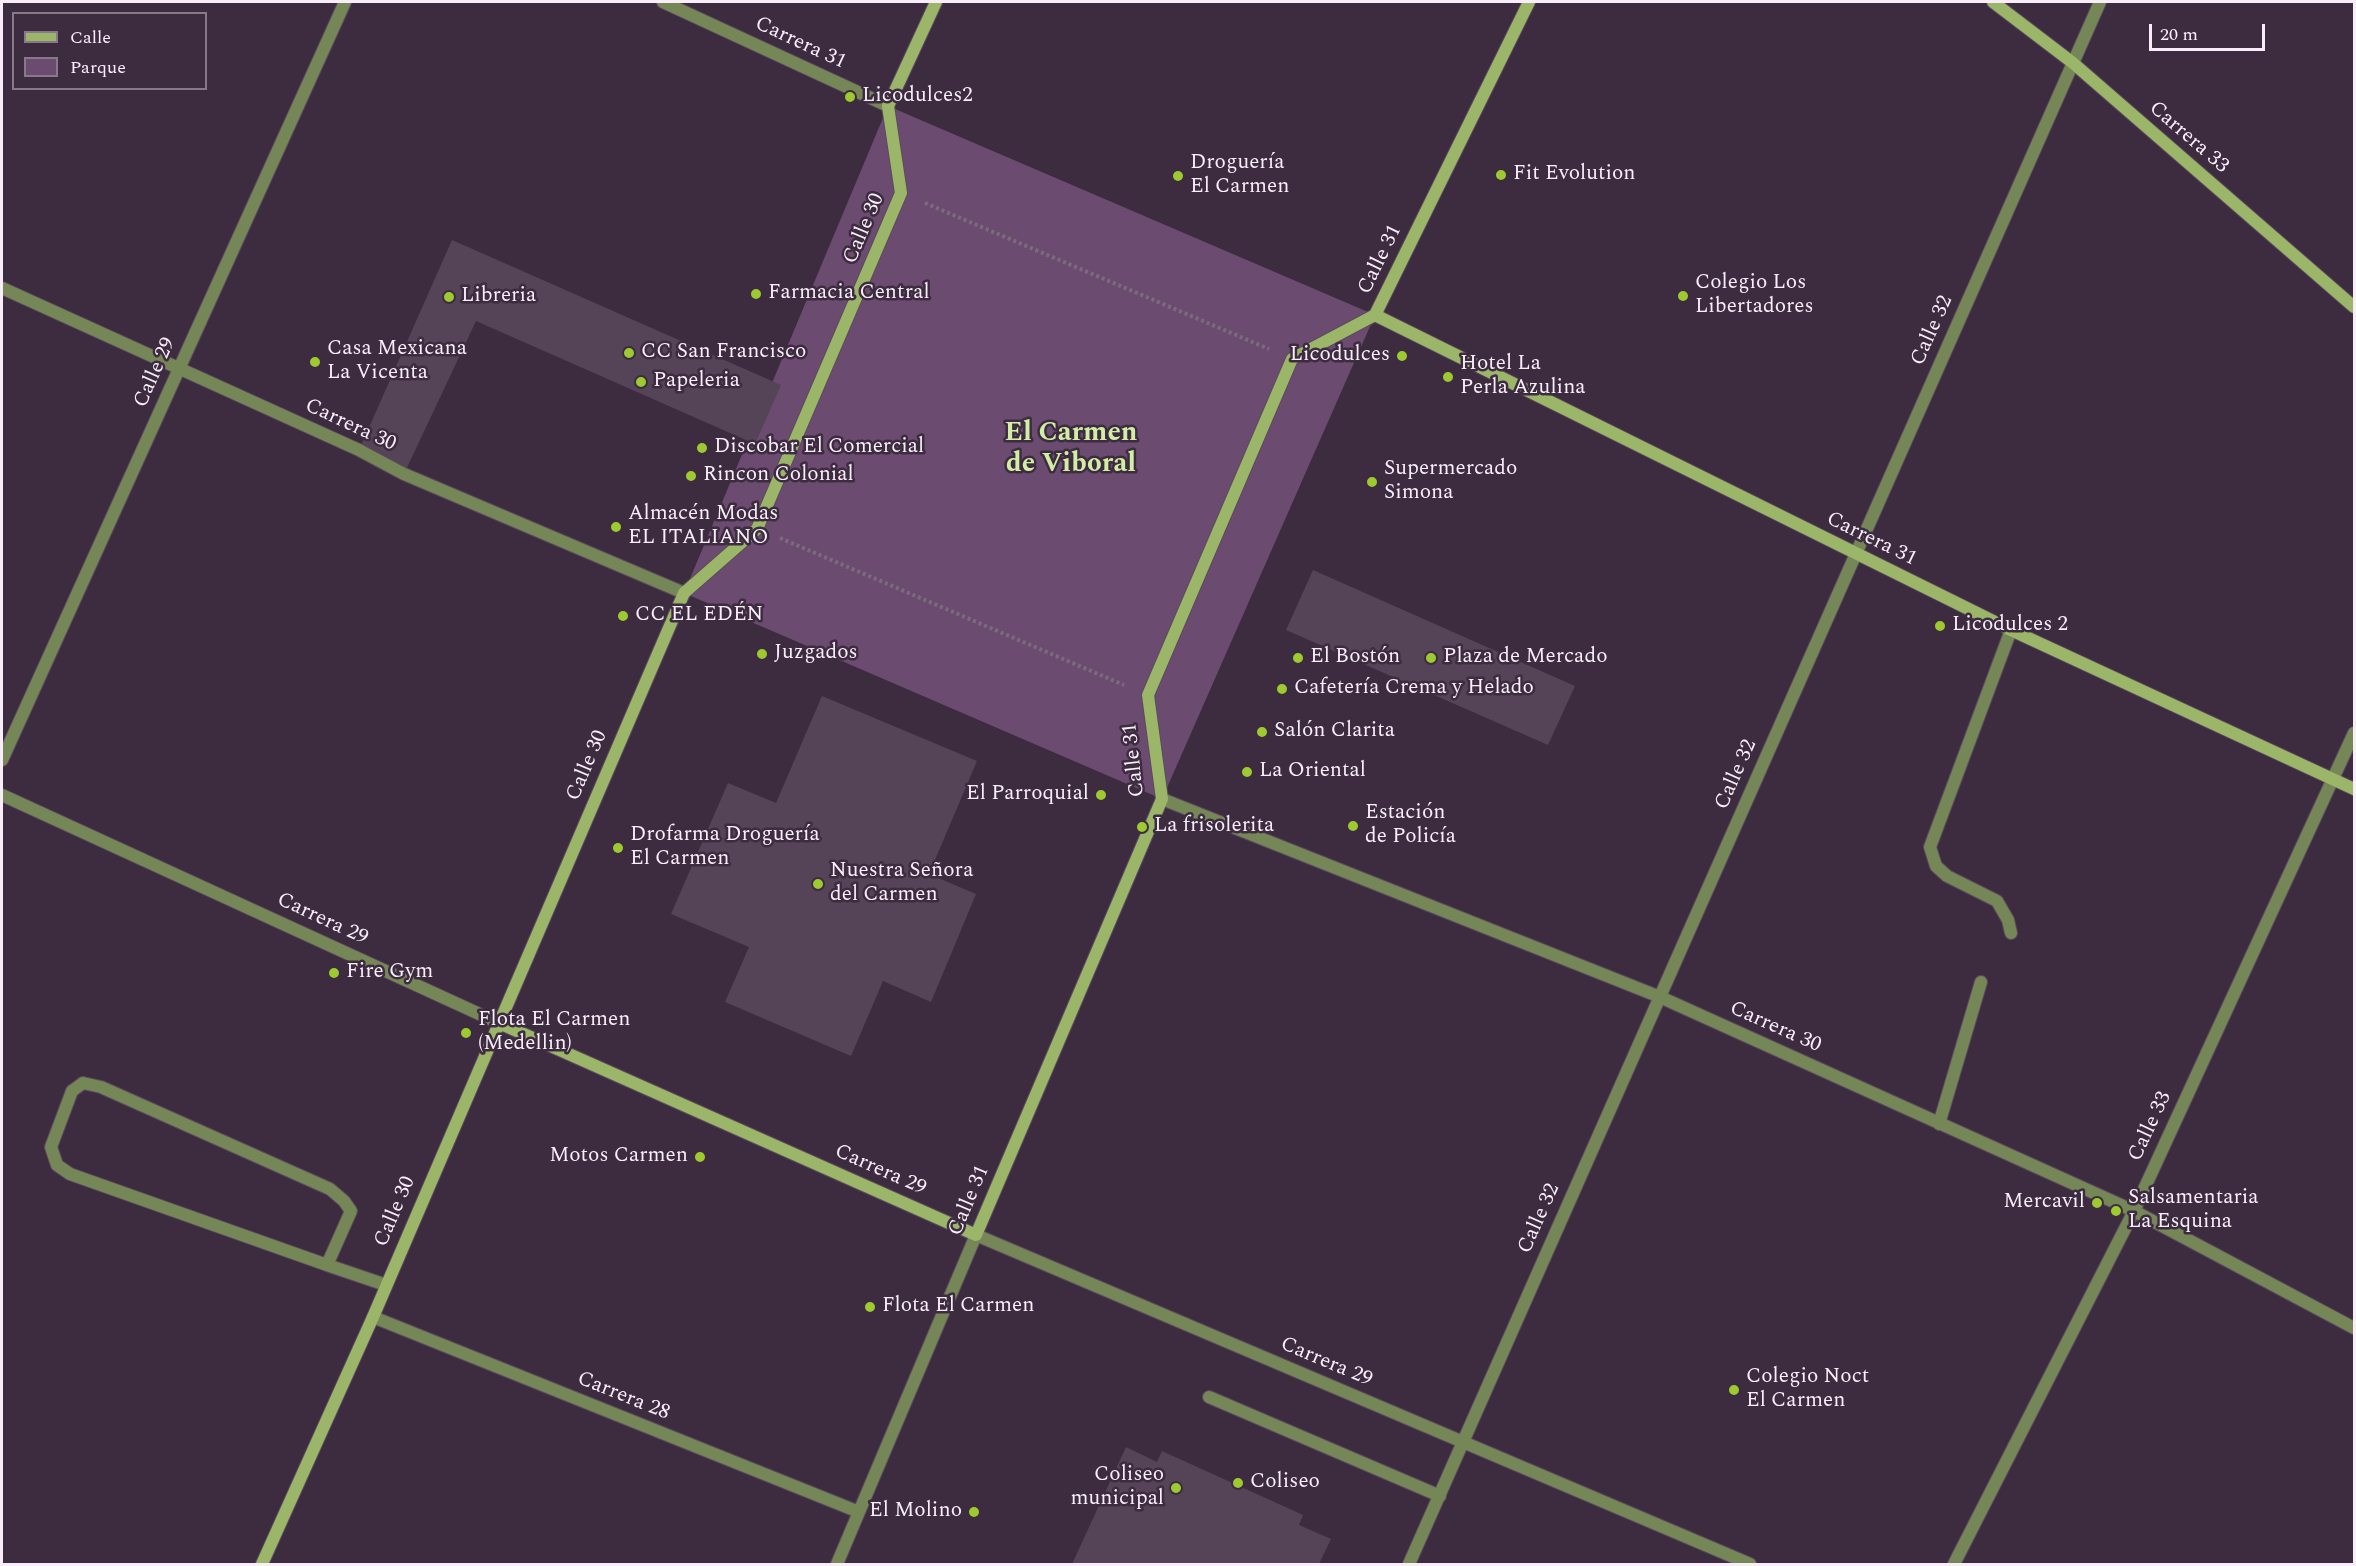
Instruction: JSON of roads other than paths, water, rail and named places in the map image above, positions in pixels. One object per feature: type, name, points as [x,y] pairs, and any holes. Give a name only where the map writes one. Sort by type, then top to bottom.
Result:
[{"type":"main road","points":[[888,106],[936,2]]},
{"type":"main road","name":"Calle 31","points":[[976,1235],[1162,799],[1148,695],[1292,358],[1375,315],[1529,2]]},
{"type":"main road","name":"Carrera 33","points":[[1993,2],[2073,63],[2355,307]]},
{"type":"main road","name":"Calle 30","points":[[262,1564],[386,1285],[684,593],[758,529],[901,193],[888,106]]},
{"type":"main road","name":"Carrera 31","points":[[1375,315],[2011,630],[2355,789]]},
{"type":"main road","name":"Carrera 29","points":[[499,1023],[976,1235]]},
{"type":"street","name":"Calle 29","points":[[2,760],[345,2]]},
{"type":"street","name":"Carrera 31","points":[[663,2],[888,106]]},
{"type":"street","name":"Calle 32","points":[[1409,1564],[2100,2]]},
{"type":"street","name":"Carrera 30","points":[[2,288],[359,450],[404,474],[684,593]]},
{"type":"street","points":[[2011,630],[1930,848],[1936,866],[1947,876],[1998,901],[2008,920],[2011,933]]},
{"type":"street","name":"Calle 33","points":[[1954,1564],[2134,1211],[2355,733]]},
{"type":"street","name":"Carrera 29","points":[[2,795],[499,1023]]},
{"type":"street","name":"Carrera 30","points":[[1162,799],[1660,997],[2134,1211],[2355,1328]]},
{"type":"street","points":[[1939,1124],[1981,982]]},
{"type":"street","points":[[327,1265],[351,1211],[344,1201],[330,1189],[101,1087],[83,1083],[72,1091],[51,1147],[57,1165],[70,1174],[327,1265],[386,1285]]},
{"type":"street","name":"Carrera 29","points":[[976,1235],[1750,1564]]},
{"type":"street","name":"Calle 31","points":[[837,1564],[976,1235]]},
{"type":"street","name":"Carrera 28","points":[[372,1317],[859,1512]]},
{"type":"street","points":[[1209,1397],[1440,1496]]},
{"type":"place","name":"Licodulces2","points":[[850,97]]},
{"type":"place","name":"Fit Evolution","points":[[1501,175]]},
{"type":"place","name":"Droguería El Carmen","points":[[1178,176]]},
{"type":"place","name":"Farmacia Central","points":[[756,294]]},
{"type":"place","name":"Colegio Los Libertadores","points":[[1683,296]]},
{"type":"place","name":"Libreria","points":[[449,297]]},
{"type":"place","name":"CC San Francisco","points":[[629,353]]},
{"type":"place","name":"Licodulces","points":[[1402,356]]},
{"type":"place","name":"Casa Mexicana La Vicenta","points":[[315,362]]},
{"type":"place","name":"Hotel La Perla Azulina","points":[[1448,377]]},
{"type":"place","name":"Papeleria","points":[[641,382]]},
{"type":"place","name":"Discobar El Comercial","points":[[702,448]]},
{"type":"place","name":"Rincon Colonial","points":[[691,476]]},
{"type":"place","name":"Supermercado Simona","points":[[1372,482]]},
{"type":"place","name":"Almacén Modas EL ITALIANO","points":[[616,527]]},
{"type":"place","name":"CC EL EDÉN","points":[[623,616]]},
{"type":"place","name":"Licodulces 2","points":[[1940,626]]},
{"type":"place","name":"Juzgados","points":[[762,654]]},
{"type":"place","name":"El Bostón","points":[[1298,658]]},
{"type":"place","name":"Plaza de Mercado","points":[[1431,658]]},
{"type":"place","name":"Cafetería Crema y Helado","points":[[1282,689]]},
{"type":"place","name":"Salón Clarita","points":[[1262,732]]},
{"type":"place","name":"La Oriental","points":[[1247,772]]},
{"type":"place","name":"El Parroquial","points":[[1101,795]]},
{"type":"place","name":"Estación de Policía","points":[[1353,826]]},
{"type":"place","name":"La frisolerita","points":[[1142,827]]},
{"type":"place","name":"Drofarma Droguería El Carmen","points":[[618,848]]},
{"type":"place","name":"Nuestra Señora del Carmen","points":[[818,884]]},
{"type":"place","name":"Fire Gym","points":[[334,973]]},
{"type":"place","name":"Flota El Carmen (Medellin)","points":[[466,1033]]},
{"type":"place","name":"Motos Carmen","points":[[700,1157]]},
{"type":"place","name":"Mercavil","points":[[2097,1203]]},
{"type":"place","name":"Salsamentaria La Esquina","points":[[2116,1211]]},
{"type":"place","name":"Flota El Carmen","points":[[870,1307]]},
{"type":"place","name":"Colegio Noct El Carmen","points":[[1734,1390]]},
{"type":"place","name":"Coliseo","points":[[1238,1483]]},
{"type":"place","name":"Coliseo municipal","points":[[1176,1488]]},
{"type":"place","name":"El Molino","points":[[974,1512]]},
{"type":"district","name":"El Carmen de Viboral","points":[[1071,450]]}]
